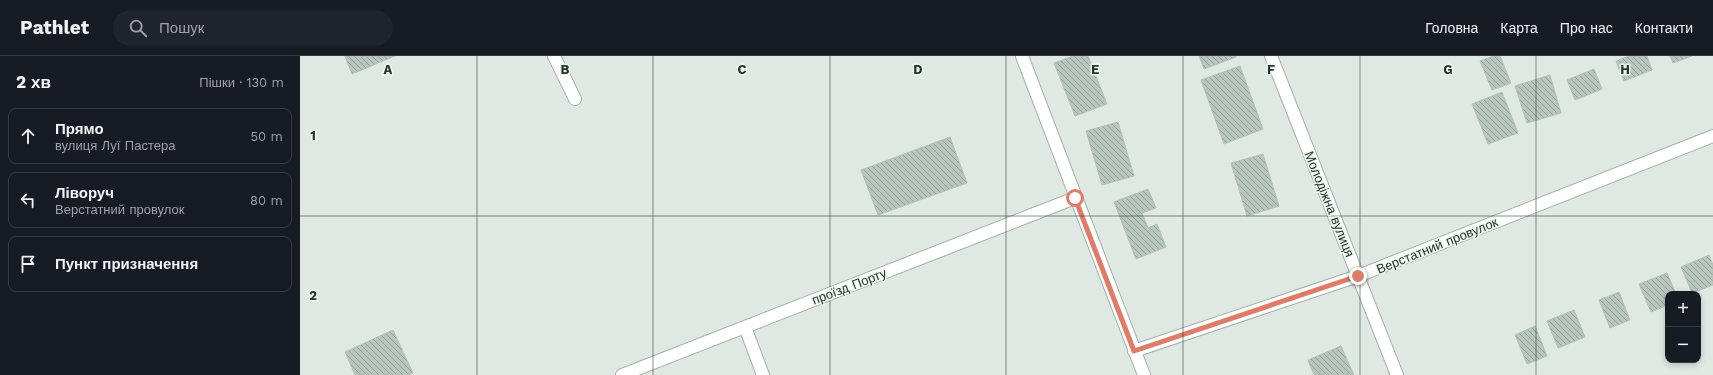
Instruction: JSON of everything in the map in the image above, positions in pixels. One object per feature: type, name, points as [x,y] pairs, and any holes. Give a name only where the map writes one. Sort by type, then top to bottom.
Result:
[{"type":"street","points":[[554,56],[575,99]]},
{"type":"street","points":[[1022,56],[1075,198],[1144,375]]},
{"type":"street","name":"Молодіжна вулиця","points":[[1271,56],[1397,375]]},
{"type":"street","name":"Верстатний провулок","points":[[1134,351],[1358,276],[1713,136]]},
{"type":"street","name":"проїзд Порту","points":[[622,375],[1075,198]]},
{"type":"street","points":[[746,327],[763,375]]},
{"type":"building","points":[[345,56],[395,56],[352,74]]},
{"type":"building","points":[[1073,56],[1088,56],[1107,104],[1075,116],[1054,63]]},
{"type":"building","points":[[1199,56],[1236,56],[1236,57],[1204,69]]},
{"type":"building","points":[[1494,56],[1500,56],[1511,83],[1492,90],[1480,61]]},
{"type":"building","points":[[1629,56],[1647,56],[1652,70],[1624,81],[1616,61]]},
{"type":"building","points":[[1670,56],[1692,56],[1673,63]]},
{"type":"building","points":[[1240,66],[1263,129],[1224,144],[1201,80]]},
{"type":"building","points":[[1594,69],[1602,89],[1575,100],[1567,80]]},
{"type":"building","points":[[1550,75],[1561,113],[1527,123],[1515,86]]},
{"type":"building","points":[[1502,92],[1518,133],[1488,144],[1472,104]]},
{"type":"building","points":[[1118,122],[1134,176],[1102,185],[1086,131]]},
{"type":"building","points":[[950,137],[967,183],[878,215],[861,170]]},
{"type":"building","points":[[1263,154],[1279,206],[1247,216],[1231,163]]},
{"type":"building","points":[[1148,189],[1156,208],[1142,213],[1148,228],[1157,224],[1166,247],[1136,259],[1114,202]]},
{"type":"building","points":[[1709,255],[1713,265],[1713,285],[1697,291],[1691,291],[1681,267]]},
{"type":"building","points":[[1667,273],[1675,291],[1665,291],[1665,306],[1651,312],[1639,284]]},
{"type":"building","points":[[1619,292],[1630,320],[1610,328],[1599,300]]},
{"type":"building","points":[[1574,310],[1585,337],[1558,348],[1547,321]]},
{"type":"building","points":[[1535,326],[1547,356],[1527,364],[1515,335]]},
{"type":"building","points":[[393,330],[413,373],[408,375],[355,375],[345,352]]},
{"type":"building","points":[[1341,346],[1354,375],[1314,375],[1308,360]]},
{"type":"route","points":[[1075,198],[1134,351],[1358,276]]}]
